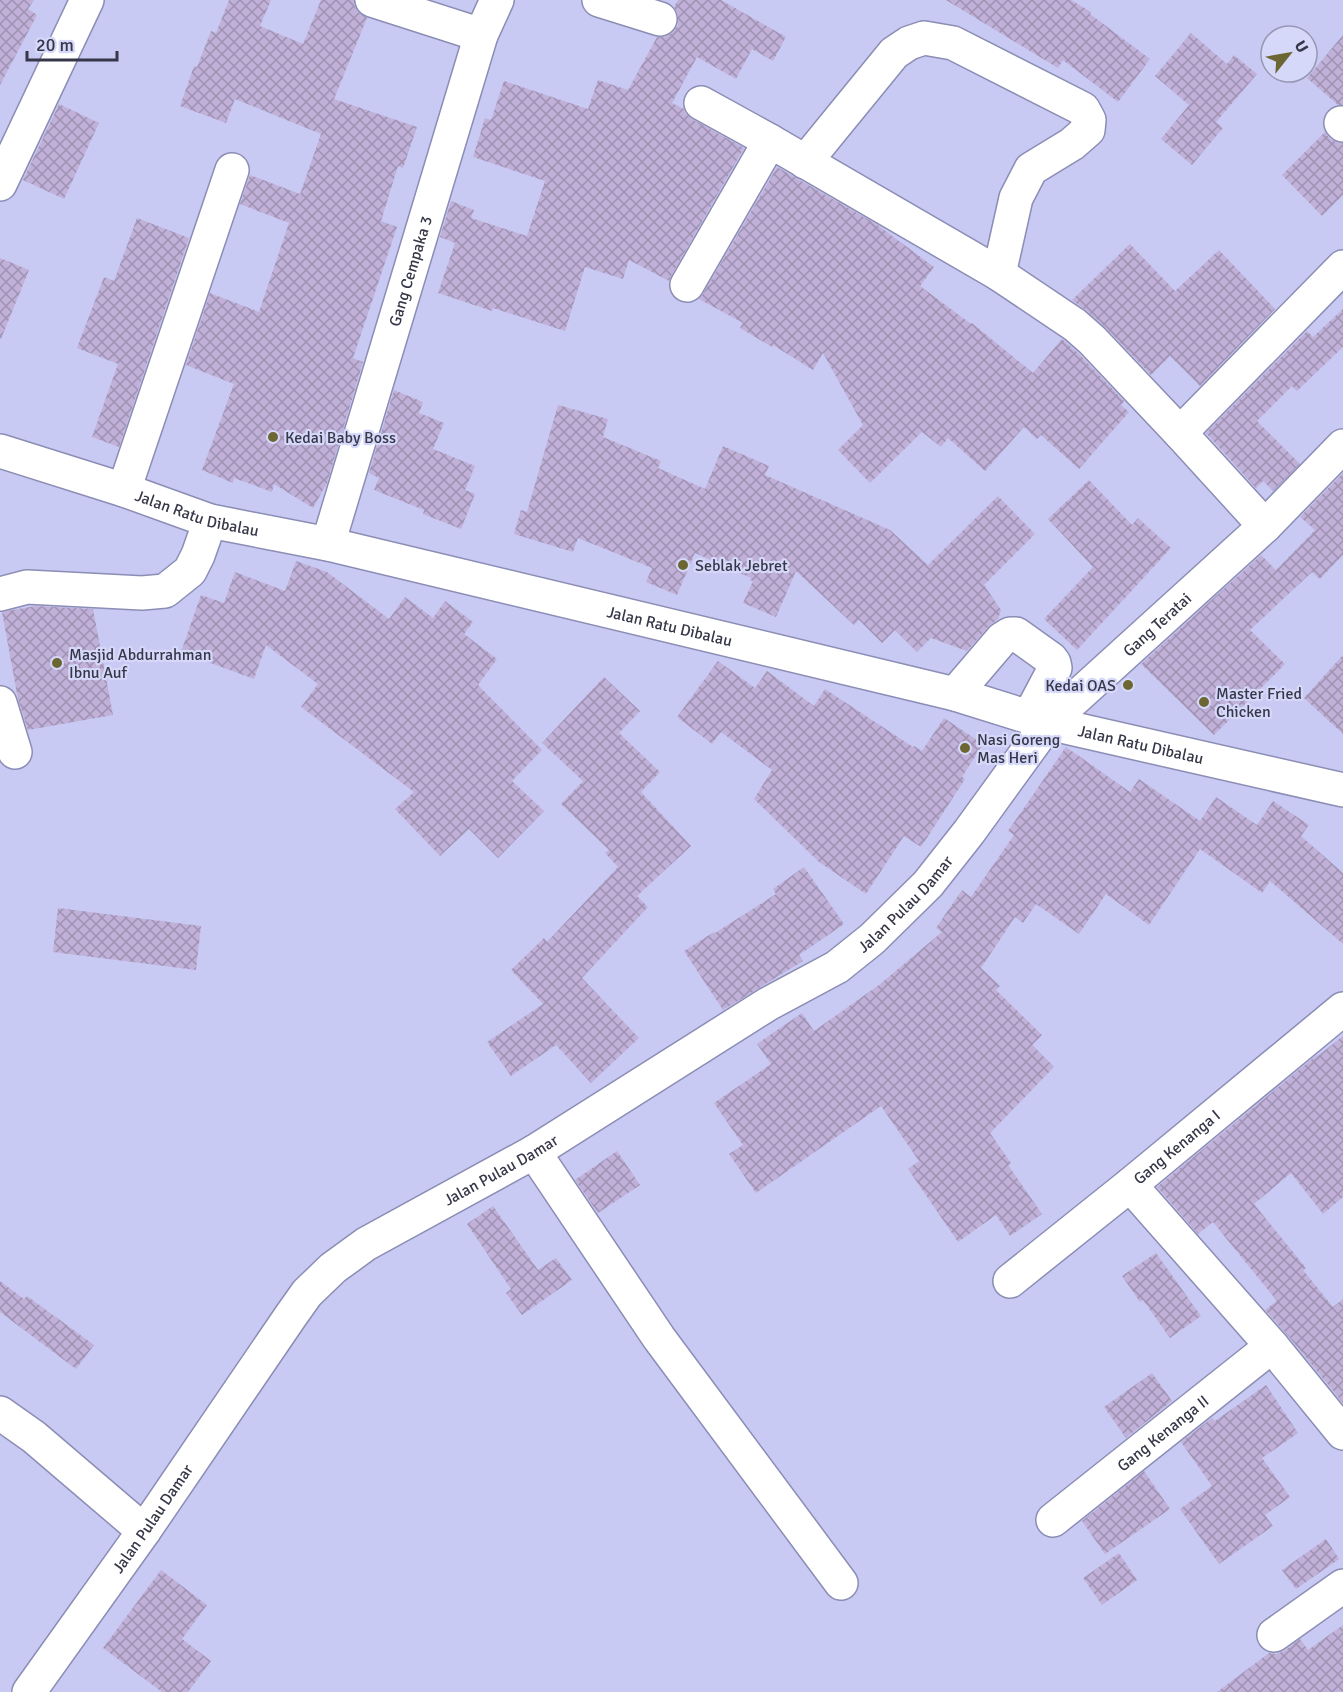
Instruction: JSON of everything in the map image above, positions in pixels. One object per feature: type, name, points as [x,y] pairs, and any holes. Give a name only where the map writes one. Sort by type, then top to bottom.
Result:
[{"type":"street","points":[[0,184],[87,0]]},
{"type":"street","points":[[372,0],[481,35]]},
{"type":"street","name":"Gang Cempaka 3","points":[[328,543],[481,35],[496,0]]},
{"type":"street","points":[[599,0],[660,19]]},
{"type":"street","points":[[805,162],[894,53],[909,43],[924,38],[953,43],[1083,109],[1089,120],[1088,130],[1072,144],[1031,169],[1016,198],[999,274]]},
{"type":"street","points":[[702,103],[999,274],[1075,325],[1180,433],[1265,526]]},
{"type":"street","points":[[687,285],[770,141]]},
{"type":"street","points":[[124,490],[232,170]]},
{"type":"street","points":[[1180,433],[1343,267]]},
{"type":"street","name":"Gang Teratai","points":[[1038,720],[1265,526],[1343,446]]},
{"type":"street","name":"Jalan Ratu Dibalau","points":[[0,451],[210,520],[328,543],[955,694],[1038,720],[1343,790]]},
{"type":"street","points":[[0,594],[27,587],[142,593],[165,591],[190,571],[210,520]]},
{"type":"street","points":[[955,694],[1002,639],[1010,634],[1016,634],[1054,663],[1054,673],[1038,720]]},
{"type":"street","points":[[0,703],[15,752]]},
{"type":"street","name":"Jalan Pulau Damar","points":[[29,1692],[144,1531],[307,1293],[327,1274],[366,1244],[534,1152],[768,1004],[837,967],[872,939],[928,884],[969,832],[1038,720]]},
{"type":"street","name":"Gang Kenanga I","points":[[1010,1281],[1343,1009]]},
{"type":"street","points":[[534,1152],[659,1338],[841,1583]]},
{"type":"street","points":[[1130,1185],[1272,1346],[1343,1433]]},
{"type":"street","name":"Gang Kenanga II","points":[[1053,1520],[1272,1346]]},
{"type":"street","points":[[0,1413],[34,1437],[144,1531]]},
{"type":"street","points":[[1274,1635],[1343,1586]]},
{"type":"building","points":[[0,0],[34,0],[28,9],[37,15],[0,85]]},
{"type":"building","points":[[229,0],[271,0],[260,26],[303,44],[321,0],[354,0],[358,12],[367,18],[334,99],[417,127],[403,168],[398,166],[381,221],[397,227],[353,358],[363,362],[327,483],[313,508],[274,484],[272,492],[234,478],[233,483],[202,470],[234,384],[186,365],[210,293],[259,312],[289,223],[240,204],[250,175],[300,194],[321,134],[235,99],[226,123],[180,106],[194,66],[197,67],[211,31],[216,33]]},
{"type":"building","points":[[678,0],[721,0],[786,37],[773,61],[752,49],[736,79],[697,57],[672,103],[684,109],[692,119],[744,148],[669,281],[629,260],[623,279],[585,267],[565,331],[438,293],[455,243],[440,237],[451,201],[474,210],[471,218],[527,236],[545,181],[473,157],[485,118],[491,120],[504,81],[588,109],[598,80],[628,90],[657,37],[665,37],[672,33],[678,25],[678,15],[674,7]]},
{"type":"building","points":[[946,0],[1071,0],[1091,12],[1090,14],[1150,59],[1118,102],[1063,60],[1058,68]]},
{"type":"building","points":[[1191,33],[1227,64],[1234,55],[1257,74],[1216,122],[1223,128],[1192,165],[1161,139],[1189,105],[1155,76]]},
{"type":"building","points":[[1343,35],[1343,105],[1338,105],[1314,84],[1319,84],[1319,64]]},
{"type":"building","points":[[59,104],[99,123],[64,199],[23,180]]},
{"type":"building","points":[[1325,132],[1330,139],[1343,143],[1343,195],[1322,216],[1282,175]]},
{"type":"building","points":[[777,167],[876,224],[934,267],[920,286],[972,323],[1033,373],[1062,339],[1124,401],[1121,405],[1129,412],[1079,469],[1041,435],[1037,439],[1024,427],[985,471],[948,438],[941,447],[922,432],[870,483],[838,450],[863,425],[823,353],[813,370],[740,328],[743,323],[699,299]]},
{"type":"building","points":[[137,218],[189,238],[119,447],[92,437],[118,364],[77,348],[104,277],[114,281]]},
{"type":"building","points":[[1130,244],[1175,291],[1219,250],[1275,309],[1200,386],[1170,356],[1151,375],[1104,326],[1072,300]]},
{"type":"building","points":[[0,258],[29,270],[1,339],[0,339]]},
{"type":"building","points":[[1343,309],[1343,347],[1297,391],[1292,386],[1257,421],[1300,464],[1273,491],[1263,481],[1256,488],[1206,433],[1307,331],[1313,337]]},
{"type":"building","points":[[394,390],[423,402],[419,413],[444,423],[433,449],[475,466],[465,490],[475,494],[461,529],[423,514],[424,510],[374,490],[379,478],[369,473]]},
{"type":"building","points":[[558,405],[608,419],[603,437],[661,461],[658,468],[705,489],[723,446],[769,466],[765,475],[890,530],[928,565],[998,496],[1035,534],[984,585],[1001,610],[998,619],[967,651],[931,638],[917,652],[895,630],[882,643],[859,620],[854,625],[796,571],[776,617],[743,603],[753,581],[750,580],[751,578],[695,553],[677,595],[646,582],[652,568],[578,538],[573,552],[514,534],[521,510],[527,512]]},
{"type":"building","points":[[1343,473],[1343,555],[1320,579],[1312,572],[1250,630],[1285,664],[1214,735],[1141,664],[1261,555],[1276,570],[1315,530],[1300,517]]},
{"type":"building","points":[[1089,480],[1132,525],[1138,518],[1171,548],[1077,650],[1044,619],[1093,567],[1048,519]]},
{"type":"building","points":[[296,561],[327,572],[389,619],[405,597],[433,618],[445,601],[473,622],[464,634],[497,659],[478,685],[542,750],[512,781],[544,811],[498,858],[469,829],[440,856],[395,809],[414,792],[301,707],[318,684],[266,645],[254,679],[181,652],[201,595],[224,603],[235,572],[285,591]]},
{"type":"building","name":"Masjid Abdurrahman Ibnu Auf","points":[[35,606],[93,609],[113,715],[28,730],[18,699],[2,612]]},
{"type":"building","points":[[1343,655],[1343,734],[1304,698]]},
{"type":"building","points":[[718,661],[755,688],[767,671],[814,706],[825,689],[922,751],[944,718],[983,744],[962,777],[965,779],[921,847],[904,836],[866,894],[819,862],[754,799],[772,770],[721,732],[712,744],[677,717]]},
{"type":"building","points":[[604,677],[640,711],[619,733],[660,772],[641,792],[691,846],[637,896],[648,907],[582,978],[639,1038],[591,1083],[556,1045],[511,1076],[487,1042],[543,1004],[511,970],[544,938],[547,942],[618,867],[605,853],[609,850],[561,804],[583,781],[542,743]]},
{"type":"building","points":[[1066,747],[1130,792],[1139,779],[1200,821],[1216,797],[1257,825],[1273,801],[1309,825],[1301,836],[1343,873],[1343,944],[1270,881],[1262,893],[1200,849],[1149,925],[1106,894],[1079,934],[1036,904],[1023,923],[1015,917],[981,968],[1000,986],[996,990],[1042,1035],[1032,1045],[1054,1067],[990,1133],[1011,1163],[1008,1165],[1042,1214],[1010,1236],[996,1215],[958,1242],[908,1169],[919,1161],[881,1106],[756,1193],[729,1154],[743,1145],[714,1103],[771,1064],[757,1044],[802,1013],[814,1031],[879,985],[942,932],[936,928],[962,890],[971,897],[1014,835],[1008,831]]},
{"type":"building","points":[[804,867],[844,924],[799,955],[803,961],[723,1010],[684,951],[776,894],[773,889]]},
{"type":"building","points":[[58,908],[201,926],[196,970],[53,952]]},
{"type":"building","points":[[1343,1036],[1343,1197],[1323,1214],[1291,1173],[1254,1204],[1306,1268],[1303,1270],[1333,1307],[1343,1299],[1343,1403],[1265,1310],[1277,1301],[1213,1222],[1198,1234],[1157,1187]]},
{"type":"building","points":[[617,1151],[640,1185],[598,1213],[575,1180]]},
{"type":"building","points":[[493,1206],[538,1270],[556,1258],[572,1280],[522,1315],[506,1293],[511,1289],[467,1224]]},
{"type":"building","points":[[1156,1253],[1201,1316],[1170,1338],[1143,1300],[1140,1302],[1122,1276]]},
{"type":"building","points":[[0,1281],[24,1299],[27,1296],[94,1345],[76,1369],[0,1312]]},
{"type":"building","points":[[1152,1373],[1172,1401],[1126,1438],[1104,1407]]},
{"type":"building","points":[[1266,1385],[1298,1433],[1262,1458],[1290,1497],[1265,1515],[1273,1526],[1219,1564],[1180,1509],[1212,1486],[1181,1442],[1212,1418],[1215,1421]]},
{"type":"building","points":[[1144,1471],[1170,1509],[1105,1554],[1082,1521]]},
{"type":"building","points":[[1326,1539],[1339,1559],[1296,1589],[1282,1570]]},
{"type":"building","points":[[1119,1553],[1137,1580],[1102,1605],[1083,1578]]},
{"type":"building","points":[[161,1570],[207,1605],[182,1639],[211,1661],[188,1692],[162,1692],[103,1648]]},
{"type":"building","points":[[1343,1625],[1343,1692],[1217,1692],[1269,1653],[1276,1654],[1284,1651],[1300,1639],[1308,1650]]},
{"type":"place","name":"Kedai Baby Boss","points":[[273,437]]},
{"type":"place","name":"Seblak Jebret","points":[[683,565]]},
{"type":"place","name":"Masjid Abdurrahman Ibnu Auf","points":[[57,663]]},
{"type":"place","name":"Kedai OAS","points":[[1128,685]]},
{"type":"place","name":"Master Fried Chicken","points":[[1204,702]]},
{"type":"place","name":"Nasi Goreng Mas Heri","points":[[965,748]]}]
